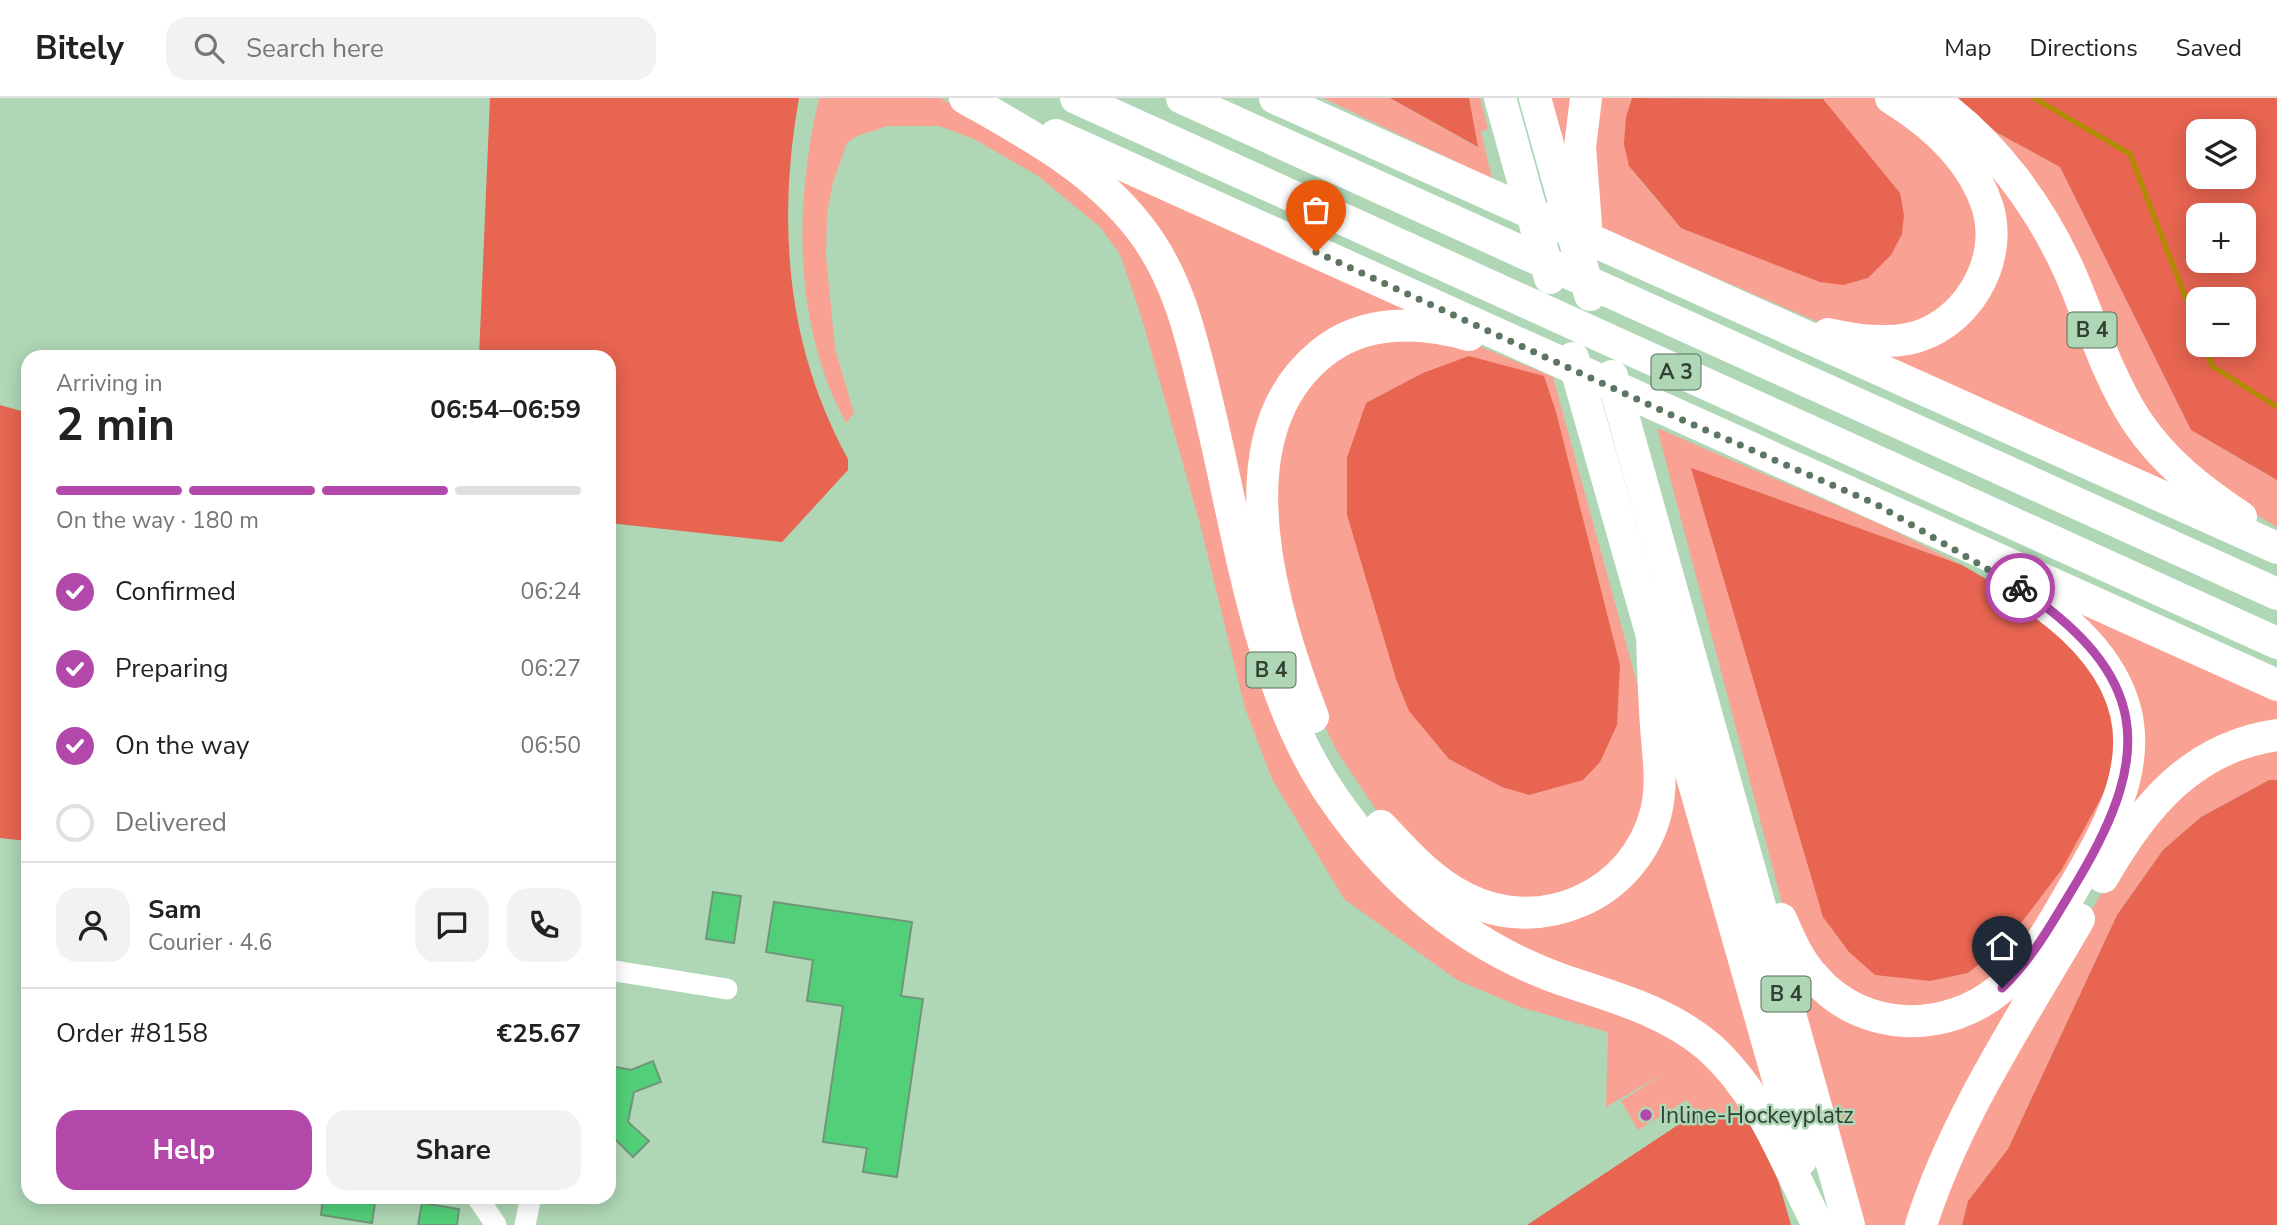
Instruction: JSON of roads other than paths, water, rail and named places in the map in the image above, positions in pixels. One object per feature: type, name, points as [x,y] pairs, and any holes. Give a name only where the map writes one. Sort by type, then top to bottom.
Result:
[{"type":"highway","name":"B 4","points":[[965,98],[1042,142],[1085,173],[1128,214],[1159,258],[1189,329],[1271,670],[1310,757],[1359,832],[1418,896],[1476,941],[1537,970],[1658,1014],[1706,1044],[1744,1083],[1819,1225]]},
{"type":"highway","points":[[972,98],[1561,362],[1678,418],[2277,685]]},
{"type":"highway","name":"A 3","points":[[1076,98],[2277,643]]},
{"type":"highway","name":"A 3","points":[[1182,98],[2277,594]]},
{"type":"highway","points":[[1275,98],[2277,548]]},
{"type":"highway","points":[[1303,98],[1366,140]]},
{"type":"highway","name":"B 4","points":[[1500,98],[1515,159],[1598,442],[1819,1225]]},
{"type":"highway","name":"B 4","points":[[1535,98],[1571,179],[1600,331],[1849,1225]]},
{"type":"highway","points":[[1571,179],[1586,98]]},
{"type":"highway","points":[[1737,305],[1844,338],[1892,341],[1917,337],[1939,327],[1970,298],[1988,261],[1991,232],[1987,206],[1972,173],[1959,156],[1934,131],[1891,98]]},
{"type":"highway","name":"B 4","points":[[1931,98],[1991,151],[2038,214],[2071,275],[2119,388],[2154,444],[2173,465],[2202,489],[2277,540]]},
{"type":"highway","points":[[1561,362],[1450,330],[1401,324],[1369,330],[1340,341],[1319,355],[1295,381],[1276,415],[1269,435],[1263,491],[1266,550],[1273,593],[1297,675],[1331,755],[1354,792],[1406,853],[1445,887],[1486,907],[1506,912],[1542,912],[1568,907],[1612,883],[1636,856],[1652,824],[1658,798],[1659,768],[1652,635]]},
{"type":"highway","name":"B 4","points":[[1720,764],[1794,949],[1817,981],[1836,997],[1861,1011],[1895,1021],[1922,1022],[1954,1017],[1979,1004],[2002,988],[2023,966],[2066,901],[2102,836],[2122,786],[2129,737],[2118,689],[2098,655],[2047,606],[1876,504]]},
{"type":"highway","points":[[1922,1225],[1934,1187],[1972,1105],[2123,841],[2147,810],[2181,774],[2241,744],[2277,735]]},
{"type":"street","points":[[616,971],[727,989]]},
{"type":"street","points":[[482,1204],[496,1225]]},
{"type":"street","points":[[525,1225],[530,1204]]},
{"type":"waterway","points":[[2034,98],[2130,154],[2186,299]]},
{"type":"waterway","points":[[2209,357],[2212,366],[2277,407]]},
{"type":"place","name":"Inline-Hockeyplatz","points":[[1646,1115]]}]
